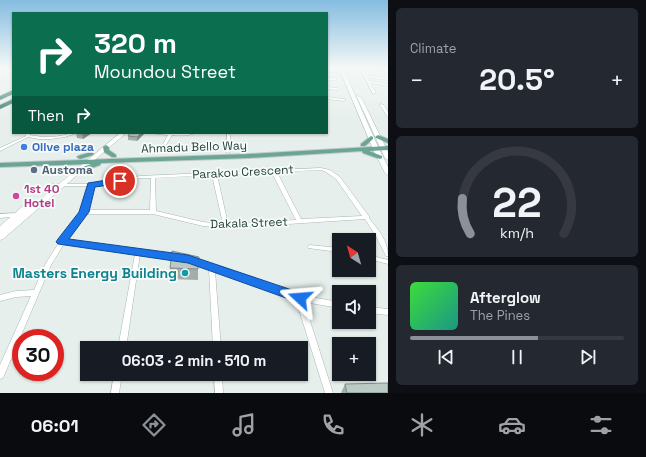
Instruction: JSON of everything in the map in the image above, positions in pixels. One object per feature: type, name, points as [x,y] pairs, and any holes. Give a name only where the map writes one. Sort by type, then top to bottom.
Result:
[{"type":"highway","points":[[0,95],[12,93]]},
{"type":"highway","points":[[0,98],[12,93]]},
{"type":"highway","points":[[0,104],[12,93]]},
{"type":"highway","points":[[0,108],[12,102]]},
{"type":"main road","points":[[350,86],[375,137],[384,149],[388,173]]},
{"type":"main road","points":[[354,86],[375,137],[384,149]]},
{"type":"main road","points":[[0,230],[58,185],[115,134]]},
{"type":"main road","points":[[87,158],[106,147],[122,134]]},
{"type":"main road","points":[[361,148],[375,137]]},
{"type":"main road","points":[[75,170],[112,158],[106,151],[106,147]]},
{"type":"main road","name":"Ahmadu Bello Way","points":[[112,158],[228,152],[361,148],[384,149]]},
{"type":"main road","name":"Ahmadu Bello Way","points":[[0,160],[112,158],[361,148]]},
{"type":"main road","name":"Ahmadu Bello Way","points":[[0,165],[56,162],[87,158]]},
{"type":"main road","points":[[56,162],[69,166],[75,170]]},
{"type":"main road","points":[[0,236],[21,215]]},
{"type":"street","points":[[371,86],[374,93]]},
{"type":"street","points":[[328,88],[338,89]]},
{"type":"street","points":[[328,98],[344,100]]},
{"type":"street","points":[[382,105],[388,113]]},
{"type":"street","points":[[0,150],[28,134],[60,137],[70,134]]},
{"type":"street","points":[[165,144],[171,134]]},
{"type":"street","points":[[228,135],[228,152]]},
{"type":"street","name":"Parakou Crescent","points":[[58,185],[91,185],[154,177],[313,168],[328,171],[338,178],[367,217],[379,235],[388,254]]},
{"type":"street","points":[[274,171],[299,221]]},
{"type":"street","points":[[214,174],[226,226]]},
{"type":"street","points":[[153,212],[154,177]]},
{"type":"street","points":[[0,375],[34,293],[62,242],[84,212],[91,185]]},
{"type":"street","name":"Dakala Street","points":[[84,212],[153,212],[203,224],[226,226],[367,217]]},
{"type":"street","points":[[0,216],[21,215]]},
{"type":"street","points":[[62,242],[138,251],[185,259],[300,298],[332,305]]},
{"type":"street","points":[[310,247],[332,249]]},
{"type":"street","points":[[123,341],[138,251]]},
{"type":"street","points":[[376,259],[388,262]]},
{"type":"street","points":[[212,267],[217,341]]},
{"type":"street","points":[[0,298],[16,294],[34,293]]},
{"type":"street","points":[[300,298],[329,393]]},
{"type":"street","points":[[376,311],[388,312]]},
{"type":"street","points":[[115,393],[117,381]]},
{"type":"street","points":[[219,381],[220,393]]},
{"type":"building","points":[[129,134],[140,134],[137,137],[128,136]]},
{"type":"building","points":[[172,251],[199,257],[198,269],[170,268]]},
{"type":"building","points":[[388,383],[388,393],[347,393],[345,384]]},
{"type":"place","name":"Olive plaza","points":[[24,147]]},
{"type":"place","name":"Austoma","points":[[34,170]]},
{"type":"place","name":"1st 40 Hotel","points":[[16,196]]},
{"type":"place","name":"Masters Energy Building","points":[[185,273]]},
{"type":"route","points":[[120,181],[91,185],[84,212],[62,242],[188,259],[300,298]]}]
